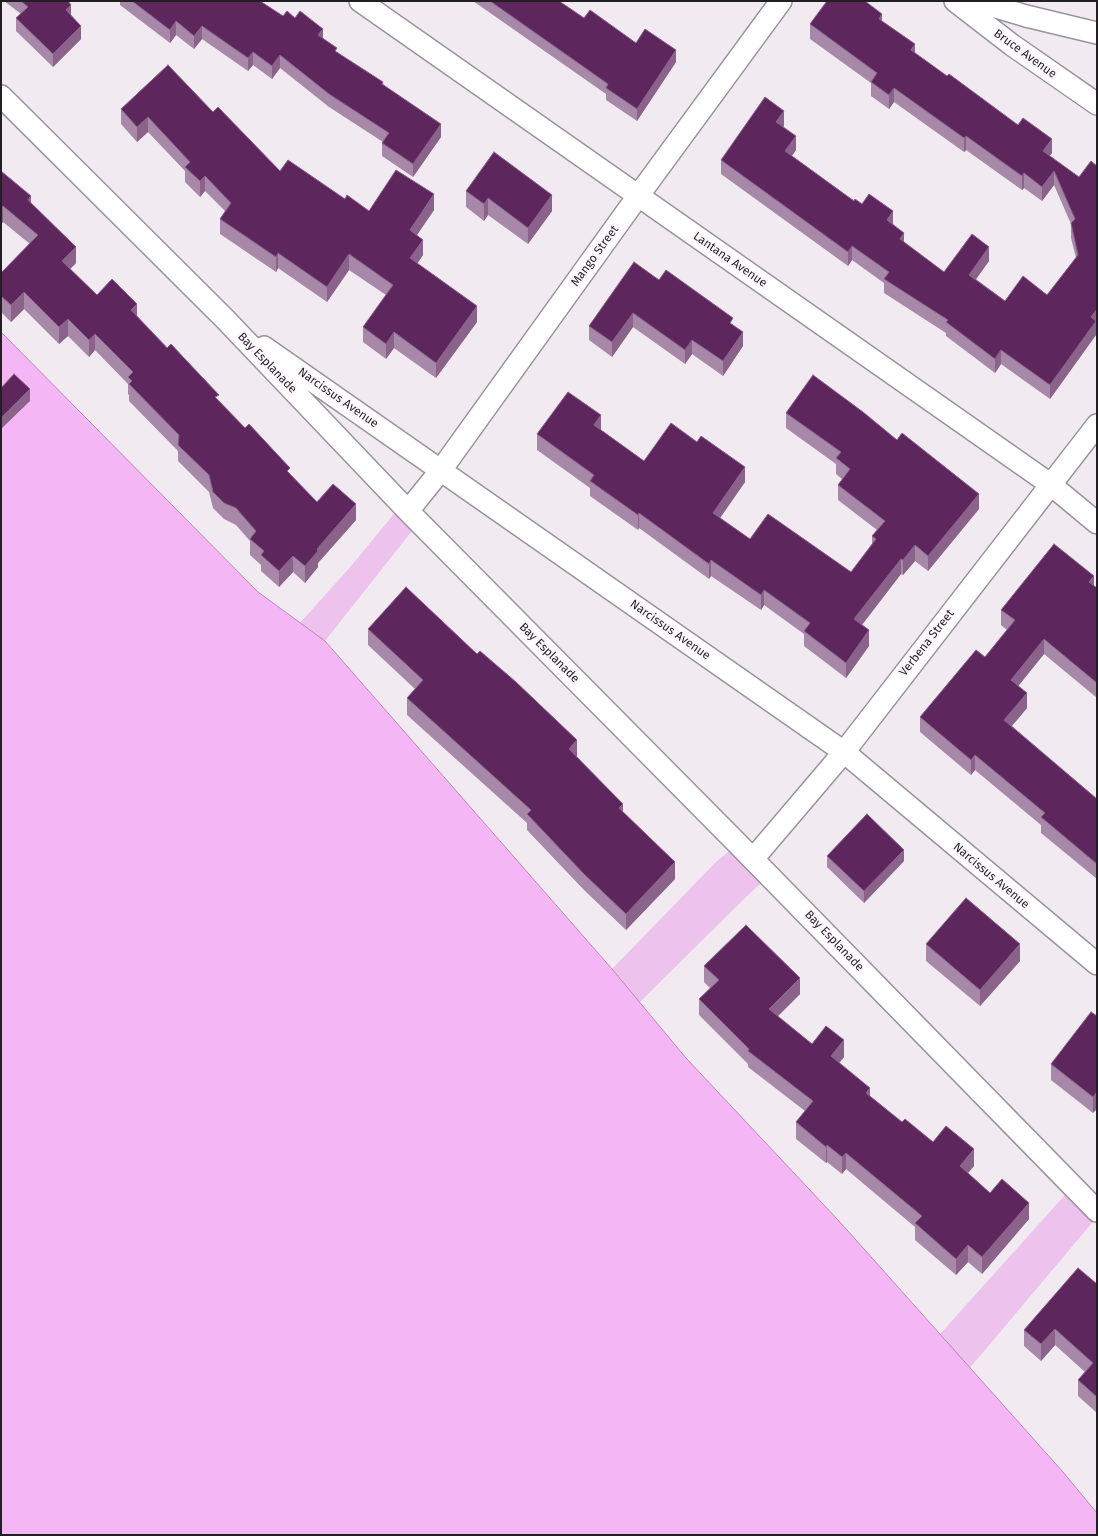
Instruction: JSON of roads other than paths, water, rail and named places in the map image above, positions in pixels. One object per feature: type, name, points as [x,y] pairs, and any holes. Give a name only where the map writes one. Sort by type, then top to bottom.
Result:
[{"type":"street","name":"Lantana Avenue","points":[[360,1],[1050,484],[1097,524]]},
{"type":"street","name":"Mango Street","points":[[408,511],[442,470],[638,196],[781,1]]},
{"type":"street","name":"Bruce Avenue","points":[[955,1],[1012,46],[1097,104]]},
{"type":"street","points":[[976,1],[1026,16],[1097,33]]},
{"type":"street","name":"Bay Esplanade","points":[[1,96],[225,319],[408,511],[1095,1207]]},
{"type":"street","name":"Narcissus Avenue","points":[[225,319],[844,752],[1097,964]]},
{"type":"street","name":"Verbena Street","points":[[753,859],[844,752],[1097,425]]}]
